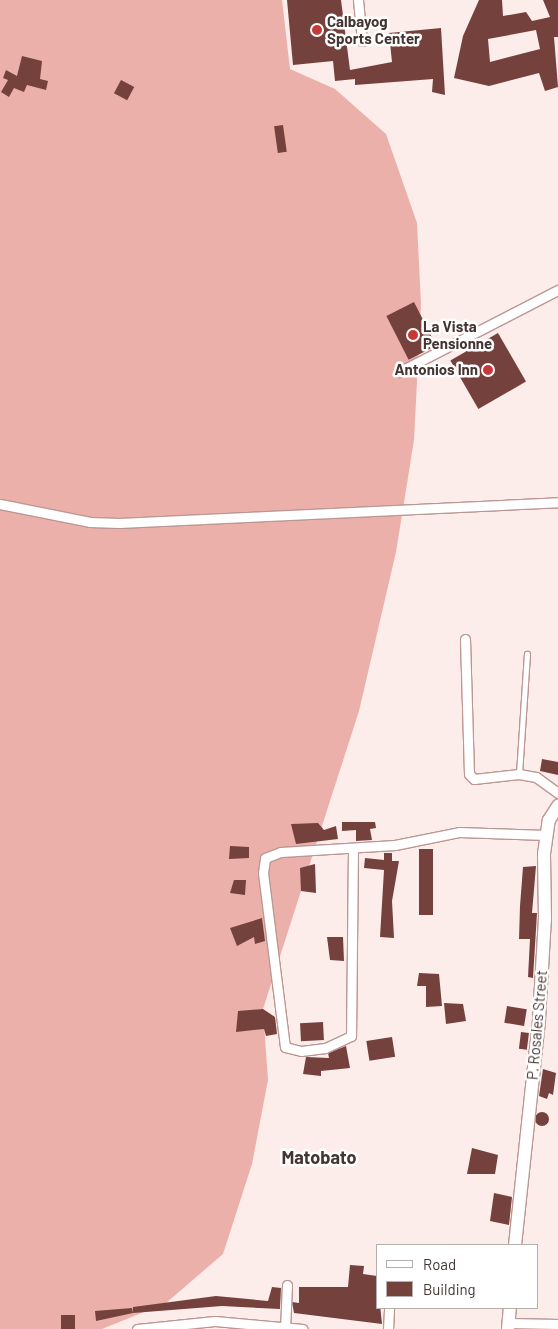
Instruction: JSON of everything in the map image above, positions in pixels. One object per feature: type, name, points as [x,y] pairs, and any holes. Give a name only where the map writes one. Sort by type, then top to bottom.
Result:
[{"type":"street","points":[[358,0],[362,42]]},
{"type":"street","points":[[399,372],[558,290]]},
{"type":"street","points":[[0,504],[90,522],[119,523],[558,502]]},
{"type":"street","points":[[465,639],[469,774],[474,779],[519,774],[536,778],[558,793]]},
{"type":"street","name":"P. Rosales Street","points":[[515,1244],[539,1019],[546,834],[558,806]]},
{"type":"street","points":[[353,849],[351,1036],[325,1048],[301,1051],[285,1047],[263,873],[265,858],[280,852],[353,849],[459,832],[546,834]]},
{"type":"street","points":[[285,1328],[287,1284]]},
{"type":"street","points":[[388,1329],[390,1309]]},
{"type":"street","points":[[510,1309],[508,1326],[558,1324]]},
{"type":"street","points":[[137,1329],[215,1321],[302,1329]]},
{"type":"lane","points":[[519,774],[527,654]]},
{"type":"shaded area","points":[[0,0],[282,0],[290,69],[335,89],[386,134],[417,223],[421,304],[414,440],[396,552],[359,711],[263,1009],[268,1080],[252,1164],[223,1254],[166,1303],[102,1329],[0,1329]]},
{"type":"building","points":[[287,0],[341,0],[350,70],[392,62],[389,33],[441,28],[445,95],[432,92],[433,79],[355,85],[355,79],[335,81],[333,61],[293,65]]},
{"type":"building","points":[[479,0],[502,0],[503,16],[526,12],[532,21],[550,17],[543,0],[558,0],[558,37],[554,37],[558,87],[545,91],[539,73],[489,86],[454,78],[463,36]],"holes":[[[536,30],[540,49],[490,62],[488,39]]]},
{"type":"building","points":[[22,56],[42,61],[40,79],[48,81],[46,90],[27,85],[24,92],[14,88],[9,97],[1,92],[8,80],[3,78],[6,70],[17,76]]},
{"type":"building","points":[[121,80],[134,87],[127,100],[114,93]]},
{"type":"building","points":[[283,125],[287,152],[278,153],[274,126]]},
{"type":"building","name":"La Vista Pensionne","points":[[414,302],[436,346],[409,360],[386,316]]},
{"type":"building","name":"Antonios Inn","points":[[498,333],[526,381],[478,409],[450,360]]},
{"type":"building","points":[[542,759],[558,762],[558,775],[540,771]]},
{"type":"building","points":[[342,822],[375,822],[376,828],[370,829],[372,840],[356,841],[356,830],[342,831]]},
{"type":"building","points":[[318,823],[324,830],[336,826],[338,839],[296,844],[291,824]]},
{"type":"building","points":[[230,846],[249,847],[249,858],[229,859]]},
{"type":"building","points":[[419,849],[433,849],[433,915],[419,915]]},
{"type":"building","points":[[384,853],[392,853],[392,861],[399,861],[392,901],[394,938],[380,937],[384,870],[364,868],[365,858],[384,860]]},
{"type":"building","points":[[315,864],[316,893],[301,891],[300,868]]},
{"type":"building","points":[[536,866],[532,913],[537,913],[533,978],[528,977],[530,939],[519,939],[523,867]]},
{"type":"building","points":[[234,880],[246,880],[245,895],[230,893]]},
{"type":"building","points":[[262,918],[265,941],[255,944],[254,937],[237,946],[230,928]]},
{"type":"building","points":[[327,937],[343,937],[344,961],[330,960]]},
{"type":"building","points":[[419,973],[439,974],[442,1006],[426,1007],[426,986],[417,986]]},
{"type":"building","points":[[444,1003],[463,1004],[466,1021],[446,1024]]},
{"type":"building","points":[[507,1006],[527,1009],[524,1026],[504,1023]]},
{"type":"building","points":[[263,1009],[275,1017],[277,1034],[266,1036],[264,1029],[236,1032],[238,1011]]},
{"type":"building","points":[[323,1022],[324,1040],[301,1041],[300,1023]]},
{"type":"building","points":[[521,1032],[529,1033],[527,1050],[519,1049]]},
{"type":"building","points":[[392,1037],[395,1057],[369,1061],[366,1041]]},
{"type":"building","points":[[346,1046],[350,1068],[321,1071],[321,1076],[303,1074],[306,1057],[329,1058],[328,1053]]},
{"type":"building","points":[[543,1069],[556,1073],[553,1095],[549,1093],[547,1099],[539,1096]]},
{"type":"building","points":[[542,1112],[547,1114],[549,1119],[547,1124],[542,1126],[537,1124],[535,1119],[537,1114]]},
{"type":"building","points":[[472,1148],[498,1155],[495,1174],[467,1174]]},
{"type":"building","points":[[494,1193],[512,1197],[509,1225],[490,1221]]},
{"type":"building","points":[[350,1265],[364,1266],[363,1274],[376,1276],[376,1309],[380,1309],[382,1324],[294,1313],[292,1302],[299,1303],[299,1287],[348,1287]]},
{"type":"building","points":[[272,1287],[281,1288],[280,1309],[222,1306],[133,1313],[133,1307],[216,1296],[268,1301]]},
{"type":"building","points":[[132,1308],[133,1313],[96,1321],[95,1311]]},
{"type":"building","points":[[61,1315],[75,1315],[75,1329],[61,1329]]},
{"type":"place","name":"Calbayog Sports Center","points":[[317,30]]},
{"type":"place","name":"La Vista Pensionne","points":[[413,335]]},
{"type":"place","name":"Antonios Inn","points":[[488,370]]},
{"type":"district","name":"Matobato","points":[[319,1157]]}]
